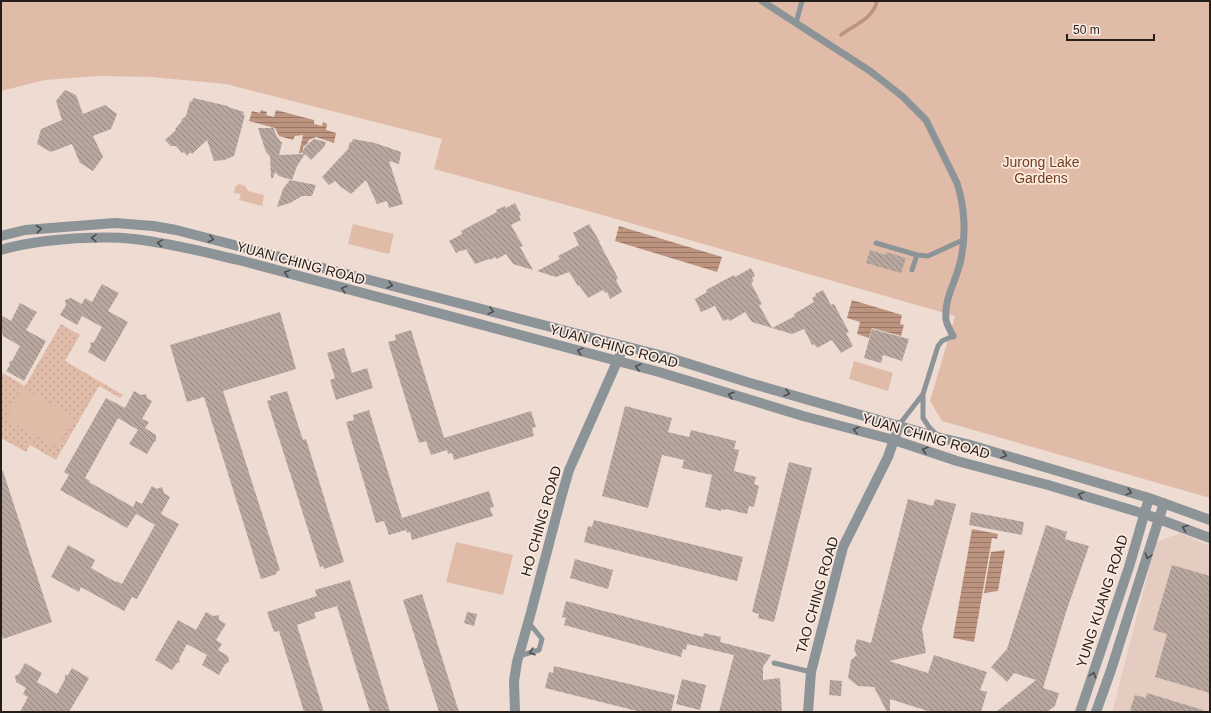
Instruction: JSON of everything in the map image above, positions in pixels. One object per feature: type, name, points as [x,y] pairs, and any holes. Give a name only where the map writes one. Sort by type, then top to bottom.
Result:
[{"type":"street","points":[[762,1],[870,71],[902,96],[926,120],[960,192],[964,225],[961,260],[946,301],[946,320],[953,336]]},
{"type":"street","name":"YUAN CHING ROAD","points":[[1,236],[25,230],[115,223],[154,226],[176,230],[667,357],[1164,502],[1210,520]]},
{"type":"street","name":"YUAN CHING ROAD","points":[[1,250],[15,245],[74,239],[88,238],[140,240],[171,245],[239,260],[617,361],[803,416],[894,440],[957,461],[1048,485],[1145,514],[1210,538]]},
{"type":"street","points":[[449,317],[453,301]]},
{"type":"street","name":"HO CHING ROAD","points":[[515,712],[514,681],[518,656],[569,470],[624,346]]},
{"type":"street","name":"TAO CHING ROAD","points":[[808,712],[811,672],[843,547],[888,457],[899,425]]},
{"type":"street","name":"YUNG KUANG ROAD","points":[[1080,712],[1129,567],[1149,498]]},
{"type":"street","points":[[1096,712],[1114,663],[1160,519],[1164,502]]},
{"type":"lane","points":[[796,23],[802,1]]},
{"type":"lane","points":[[876,243],[917,255],[928,256],[963,240]]},
{"type":"lane","points":[[912,270],[917,255]]},
{"type":"lane","points":[[941,438],[923,418],[923,394],[938,346],[942,341],[953,336]]},
{"type":"lane","points":[[899,425],[923,394]]},
{"type":"lane","points":[[518,656],[539,650],[542,639],[528,622]]},
{"type":"lane","points":[[774,663],[811,672]]},
{"type":"shaded area","points":[[261,110],[267,112],[266,115],[274,117],[276,110],[314,120],[314,124],[322,126],[323,122],[327,124],[326,130],[336,133],[334,143],[316,137],[309,140],[303,147],[303,152],[299,153],[303,135],[295,136],[293,140],[279,136],[275,128],[249,121],[252,111],[260,113]]},
{"type":"shaded area","points":[[619,226],[722,257],[717,272],[615,241]]},
{"type":"shaded area","points":[[852,300],[902,315],[900,324],[904,325],[901,336],[872,328],[869,338],[857,334],[860,322],[847,318]]},
{"type":"shaded area","points":[[972,529],[998,534],[997,539],[992,538],[974,642],[953,638]]},
{"type":"shaded area","points":[[1180,533],[1210,546],[1210,712],[1112,712],[1156,542]]},
{"type":"shaded area","points":[[1005,550],[998,591],[984,593],[991,552]]},
{"type":"green space","name":"Jurong Lake Gardens","points":[[1,1],[1210,1],[1210,498],[942,421],[930,401],[955,316],[581,209],[434,169],[442,139],[226,84],[151,77],[98,76],[45,80],[1,91]]},
{"type":"green space","points":[[239,184],[245,186],[248,191],[264,195],[262,206],[239,200],[241,194],[234,193],[235,187]]},
{"type":"green space","points":[[353,224],[394,234],[389,254],[348,244]]},
{"type":"green space","points":[[61,324],[80,335],[65,361],[123,395],[120,398],[99,386],[56,460],[30,445],[26,452],[1,438],[1,432],[3,429],[1,428],[1,372],[25,386]]},
{"type":"green space","points":[[854,361],[893,373],[888,391],[849,379]]},
{"type":"green space","points":[[22,388],[74,416],[57,447],[5,419]]},
{"type":"green space","points":[[456,542],[513,555],[503,595],[446,582]]},
{"type":"building","points":[[65,90],[76,95],[83,114],[105,105],[117,114],[111,129],[93,136],[103,157],[93,171],[80,163],[72,144],[51,152],[37,144],[41,129],[62,120],[56,101]]},
{"type":"building","points":[[193,98],[228,106],[244,112],[243,115],[245,115],[234,156],[224,160],[214,161],[207,140],[192,154],[190,152],[187,156],[176,146],[171,146],[165,140],[176,130],[175,129],[182,121],[181,120],[186,116],[190,101],[192,102]]},
{"type":"building","points":[[273,127],[277,137],[282,143],[279,155],[304,154],[302,152],[305,147],[314,139],[326,142],[324,147],[311,160],[305,154],[297,166],[292,180],[279,176],[275,172],[273,178],[271,178],[270,156],[266,152],[258,128]]},
{"type":"building","points":[[353,139],[375,143],[401,152],[399,164],[389,161],[403,204],[389,208],[387,201],[377,204],[366,180],[351,194],[335,181],[329,185],[322,177],[348,149],[350,142],[352,142]]},
{"type":"building","points":[[290,180],[316,185],[312,196],[302,196],[290,203],[277,207],[283,189]]},
{"type":"building","points":[[515,203],[521,215],[519,216],[521,220],[511,225],[523,246],[520,247],[533,270],[513,264],[506,254],[497,259],[495,257],[475,264],[466,249],[456,253],[449,241],[462,234],[461,231],[497,212],[496,210],[505,206],[506,208]]},
{"type":"building","points":[[589,224],[618,278],[616,280],[622,292],[610,299],[607,292],[605,293],[603,290],[588,298],[569,272],[556,277],[537,271],[560,259],[558,256],[579,245],[573,233]]},
{"type":"building","points":[[870,250],[886,255],[886,252],[906,258],[901,273],[866,263]]},
{"type":"building","points":[[751,268],[755,276],[752,278],[754,281],[751,283],[762,304],[759,305],[772,328],[752,322],[745,312],[730,321],[728,319],[723,321],[715,306],[701,312],[695,299],[707,292],[706,290]]},
{"type":"building","points":[[102,284],[119,293],[108,311],[128,322],[105,362],[88,352],[91,346],[90,343],[94,342],[102,327],[82,316],[77,325],[60,315],[66,305],[65,300],[71,298],[82,304],[85,298],[92,302]]},
{"type":"building","points":[[823,290],[831,305],[834,304],[849,332],[846,333],[853,346],[841,353],[832,340],[817,348],[814,344],[812,345],[804,329],[792,334],[772,328],[795,316],[794,314],[814,302],[812,298],[816,296],[815,294]]},
{"type":"building","points":[[20,303],[37,312],[26,330],[46,341],[24,381],[6,371],[10,365],[9,362],[12,361],[20,346],[3,336],[1,326],[1,315],[11,321]]},
{"type":"building","points":[[280,312],[296,369],[223,391],[280,570],[276,572],[277,574],[261,579],[204,397],[187,402],[170,345]]},
{"type":"building","points":[[872,329],[909,339],[902,361],[883,355],[881,363],[864,358]]},
{"type":"building","points":[[411,330],[444,438],[531,411],[536,427],[532,428],[534,436],[454,460],[452,453],[448,454],[447,450],[431,455],[426,441],[419,443],[388,342],[396,340],[395,335]]},
{"type":"building","points":[[344,348],[352,373],[367,368],[373,388],[336,400],[330,380],[335,378],[327,353]]},
{"type":"building","points":[[134,391],[141,395],[146,394],[147,398],[152,401],[142,419],[149,422],[145,428],[156,435],[156,441],[147,454],[129,444],[138,430],[118,418],[85,478],[90,481],[89,482],[133,507],[136,501],[142,504],[152,486],[157,489],[162,487],[164,493],[170,497],[161,514],[179,524],[137,599],[132,597],[124,611],[81,587],[79,592],[51,577],[68,545],[95,560],[91,568],[122,584],[155,525],[136,514],[127,528],[60,490],[69,475],[64,472],[106,398],[125,408]]},
{"type":"building","points":[[287,391],[303,440],[306,439],[344,562],[324,569],[323,566],[320,567],[267,401],[271,400],[270,396]]},
{"type":"building","points":[[625,406],[672,418],[668,432],[689,437],[691,430],[736,441],[734,449],[739,450],[734,471],[756,477],[754,484],[759,486],[754,507],[749,506],[747,514],[726,509],[721,509],[721,511],[705,507],[712,475],[682,468],[684,460],[662,455],[648,508],[602,496]]},
{"type":"building","points":[[369,410],[402,518],[489,491],[494,507],[490,508],[493,516],[412,540],[410,532],[407,533],[406,530],[389,535],[384,521],[376,523],[346,422],[354,420],[353,415]]},
{"type":"building","points":[[789,462],[812,468],[774,622],[758,618],[759,614],[752,612]]},
{"type":"building","points":[[1,471],[3,471],[52,622],[3,639],[1,632]]},
{"type":"building","points":[[908,499],[933,506],[935,499],[956,504],[922,629],[926,653],[889,661],[928,673],[934,655],[987,672],[980,690],[987,692],[981,712],[931,712],[890,699],[890,712],[887,712],[874,687],[858,686],[848,678],[851,660],[857,655],[854,649],[857,639],[871,643]]},
{"type":"building","points":[[971,512],[1024,522],[1022,535],[969,525]]},
{"type":"building","points":[[594,520],[743,557],[737,581],[584,542],[588,526],[592,527]]},
{"type":"building","points":[[1046,525],[1067,532],[1065,539],[1089,546],[1066,612],[1043,688],[1059,693],[1055,706],[1047,712],[996,712],[1036,680],[1014,673],[1007,682],[991,667],[1007,649]]},
{"type":"building","points":[[575,559],[613,570],[608,589],[570,578]]},
{"type":"building","points":[[1172,565],[1210,576],[1210,693],[1155,677],[1167,634],[1153,630]]},
{"type":"building","points":[[350,580],[390,712],[370,712],[337,606],[314,613],[316,618],[297,625],[324,712],[304,712],[279,631],[274,632],[267,612],[317,596],[315,590]]},
{"type":"building","points":[[422,594],[459,712],[439,712],[403,600]]},
{"type":"building","points":[[566,601],[703,637],[704,633],[721,637],[720,642],[771,655],[763,667],[763,680],[780,678],[782,712],[719,712],[734,655],[687,644],[686,650],[683,649],[681,657],[564,625],[566,618],[562,617]]},
{"type":"building","points":[[206,612],[213,616],[219,615],[219,620],[226,624],[216,640],[222,644],[218,650],[228,656],[229,662],[225,664],[219,675],[202,665],[207,655],[187,644],[179,659],[180,662],[177,663],[172,670],[155,660],[178,620],[196,630]]},
{"type":"building","points":[[467,612],[477,614],[474,626],[464,623]]},
{"type":"building","points":[[25,663],[42,673],[37,682],[57,694],[65,679],[65,675],[68,675],[72,668],[89,678],[69,712],[20,712],[28,697],[23,694],[26,688],[16,682],[15,676],[19,674]]},
{"type":"building","points":[[554,666],[675,695],[671,712],[641,712],[545,688],[549,672],[553,673]]},
{"type":"building","points":[[682,679],[706,685],[700,710],[676,704]]},
{"type":"building","points":[[830,680],[842,681],[841,696],[829,695]]},
{"type":"building","points":[[1147,693],[1203,710],[1202,712],[1135,712],[1130,710],[1135,695],[1146,698]]},
{"type":"waterway","points":[[841,35],[867,17],[872,12],[877,1]]}]
